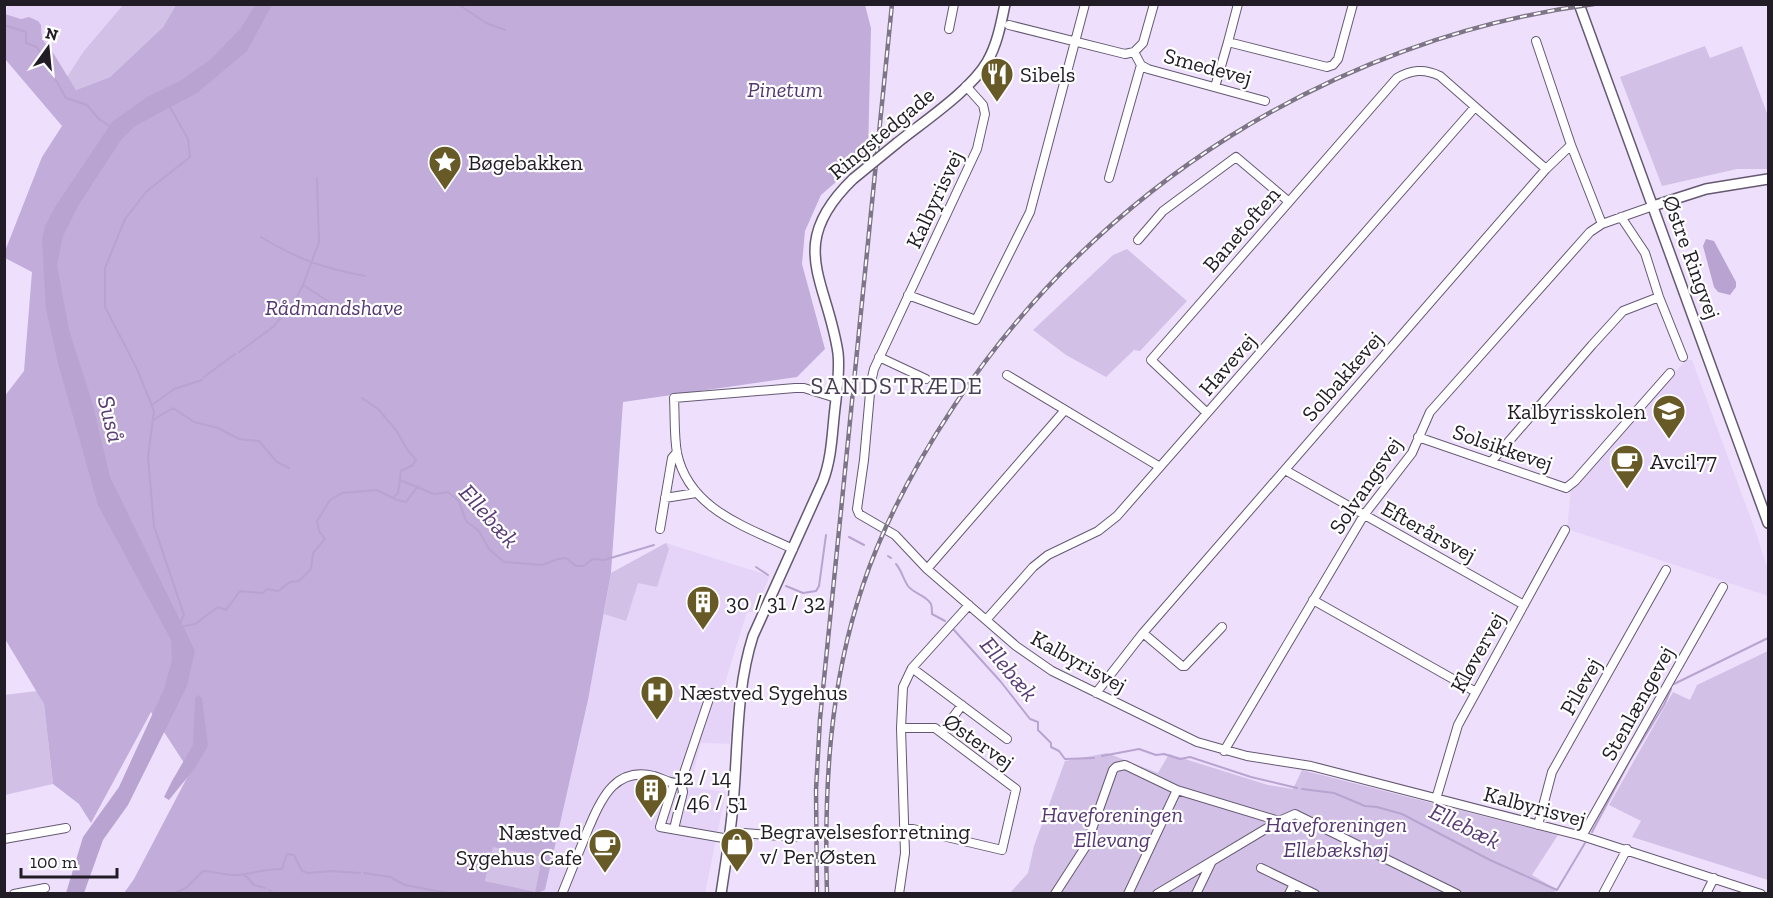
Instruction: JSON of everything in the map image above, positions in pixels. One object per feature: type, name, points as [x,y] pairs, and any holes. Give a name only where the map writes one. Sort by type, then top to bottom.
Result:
[{"type":"street","points":[[950,29],[954,4]]},
{"type":"street","name":"Ringstedgade","points":[[721,894],[730,835],[740,696],[745,666],[753,636],[830,460],[838,357],[817,273],[815,251],[817,236],[827,210],[853,179],[966,86],[986,64],[992,52],[1005,4]]},
{"type":"street","points":[[908,295],[976,320],[1030,212],[1085,4]]},
{"type":"street","points":[[1134,52],[1143,43],[1154,4]]},
{"type":"street","points":[[1215,87],[1238,4]]},
{"type":"street","points":[[1228,42],[1323,67],[1331,66],[1340,56],[1353,4]]},
{"type":"street","name":"Østre Ringvej","points":[[1579,4],[1768,523]]},
{"type":"street","name":"Smedevej","points":[[1010,25],[1125,54],[1134,52],[1141,65],[1148,69],[1265,101]]},
{"type":"street","points":[[1536,41],[1571,145],[1602,224]]},
{"type":"street","points":[[1109,178],[1141,65]]},
{"type":"street","name":"Banetoften","points":[[1207,413],[1151,360],[1288,201],[1397,78],[1406,73],[1415,70],[1433,72],[1475,107]]},
{"type":"street","name":"Kalbyrisvej","points":[[966,86],[982,105],[985,114],[977,149],[879,357],[871,382],[857,508],[859,514],[895,535],[927,569],[1016,646],[1052,671],[1197,742],[1224,751],[1311,766],[1582,836],[1761,894]]},
{"type":"street","points":[[1475,107],[1546,169]]},
{"type":"street","name":"Havevej","points":[[986,620],[1033,567],[1048,555],[1098,531],[1117,516],[1475,107]]},
{"type":"street","name":"Solbakkevej","points":[[1096,693],[1143,633],[1546,169],[1571,145]]},
{"type":"street","points":[[1138,240],[1163,211],[1236,157],[1288,201]]},
{"type":"street","points":[[1653,206],[1706,189],[1768,179]]},
{"type":"street","name":"Solvangsvej","points":[[1224,751],[1364,515],[1412,453],[1430,412],[1590,232],[1602,224],[1653,206]]},
{"type":"street","points":[[1621,217],[1645,253],[1659,297],[1683,357]]},
{"type":"street","points":[[1491,462],[1623,311],[1659,297]]},
{"type":"street","points":[[879,357],[926,379]]},
{"type":"street","name":"Solsikkevej","points":[[1418,437],[1566,488],[1575,482],[1670,374]]},
{"type":"street","points":[[1007,375],[1160,467]]},
{"type":"street","points":[[793,549],[722,516],[696,493],[681,467],[677,452],[674,398],[804,388],[836,398]]},
{"type":"street","points":[[927,569],[1065,410]]},
{"type":"street","points":[[660,529],[672,458],[677,452]]},
{"type":"street","name":"Efterårsvej","points":[[1285,470],[1524,605]]},
{"type":"street","points":[[665,498],[696,493]]},
{"type":"street","name":"Kløvervej","points":[[1436,799],[1454,734],[1565,530]]},
{"type":"street","name":"Pilevej","points":[[1538,825],[1552,772],[1666,570]]},
{"type":"street","name":"Stenlængevej","points":[[1582,836],[1722,587]]},
{"type":"street","points":[[1313,600],[1476,692]]},
{"type":"street","points":[[899,894],[905,853],[901,728],[903,687],[912,668],[969,605]]},
{"type":"street","points":[[1143,633],[1182,666],[1185,666],[1222,627]]},
{"type":"street","points":[[912,668],[1007,739]]},
{"type":"street","points":[[740,696],[711,693],[660,827],[708,835],[795,837]]},
{"type":"street","points":[[942,732],[962,705]]},
{"type":"street","name":"Østervej","points":[[901,728],[928,727],[942,732],[1016,789],[1002,850],[913,829],[904,829]]},
{"type":"street","points":[[1055,894],[1086,846],[1116,767],[1125,765],[1177,790],[1279,821]]},
{"type":"street","points":[[562,894],[605,793],[622,780],[646,775],[678,782]]},
{"type":"street","points":[[674,829],[683,792],[678,782]]},
{"type":"street","points":[[1128,894],[1177,790]]},
{"type":"street","points":[[1157,894],[1279,821],[1295,814],[1457,894]]},
{"type":"street","points":[[4,839],[66,828]]},
{"type":"street","points":[[1603,894],[1627,849]]},
{"type":"street","points":[[1196,894],[1211,863]]},
{"type":"street","points":[[716,894],[725,865]]},
{"type":"street","points":[[1261,868],[1315,894]]},
{"type":"street","points":[[1706,894],[1714,878]]},
{"type":"street","points":[[1289,894],[1294,884]]},
{"type":"street","points":[[14,894],[45,888]]},
{"type":"shaded area","points":[[256,4],[272,5],[247,51],[197,93],[135,126],[121,140],[78,206],[63,236],[57,265],[69,330],[93,405],[110,477],[195,651],[187,686],[128,805],[103,840],[84,893],[66,893],[83,837],[119,787],[164,689],[172,660],[171,640],[98,505],[58,363],[46,309],[42,240],[45,226],[55,207],[112,122],[147,97],[180,81],[210,60],[241,28]]},
{"type":"shaded area","points":[[8,5],[176,5],[76,90],[52,51],[41,39],[42,31],[24,18],[5,14]]},
{"type":"shaded area","points":[[1706,239],[1714,241],[1736,282],[1736,287],[1730,295],[1718,292],[1714,287],[1703,246]]},
{"type":"shaded area","name":"Kalbyrisskolen","points":[[1686,360],[1692,360],[1758,538],[1768,571],[1768,596],[1567,529],[1571,488]]},
{"type":"shaded area","name":"Næstved Sygehus","points":[[666,543],[770,576],[754,612],[747,612],[725,683],[733,699],[730,744],[701,743],[690,787],[726,792],[705,893],[538,894],[545,890],[588,700],[611,573]]},
{"type":"shaded area","points":[[198,695],[202,698],[208,746],[195,768],[169,800],[164,797],[193,745],[195,698]]},
{"type":"green space","points":[[123,5],[176,5],[163,27],[110,77],[76,90],[67,77],[84,51]]},
{"type":"green space","name":"Rådmandshave","points":[[176,5],[865,5],[871,28],[868,154],[821,195],[805,231],[802,264],[825,349],[797,377],[623,402],[611,573],[588,700],[545,890],[538,893],[124,893],[134,879],[190,772],[151,712],[91,823],[79,804],[53,784],[44,704],[5,639],[4,397],[24,371],[32,272],[5,258],[5,251],[42,157],[62,126],[5,59],[4,16],[5,14],[21,19],[29,17],[38,21],[41,25],[42,39],[76,90],[110,77],[163,27]],"holes":[[[493,847],[542,857],[535,892],[485,881]]]},
{"type":"green space","points":[[1705,46],[1710,58],[1742,46],[1768,116],[1768,169],[1737,169],[1662,186],[1620,77]]},
{"type":"green space","points":[[1127,249],[1187,301],[1140,351],[1134,350],[1106,377],[1066,355],[1033,330],[1113,255]]},
{"type":"green space","points":[[666,543],[669,549],[657,587],[638,583],[626,621],[604,614],[611,573]]},
{"type":"green space","points":[[1768,651],[1768,880],[1632,837],[1641,821],[1609,805],[1673,692],[1690,700],[1697,685]]},
{"type":"green space","points":[[37,691],[44,704],[53,784],[5,795],[4,695]]},
{"type":"green space","points":[[1107,753],[1158,773],[1169,754],[1268,785],[1293,789],[1302,770],[1558,835],[1532,875],[1556,889],[1554,893],[1009,894],[1028,873],[1034,846],[1065,761]]},
{"type":"green space","points":[[493,846],[542,857],[535,893],[485,881]]},
{"type":"waterway","points":[[458,4],[486,23],[505,30]]},
{"type":"waterway","points":[[4,25],[26,32],[26,43],[37,47],[66,98],[87,105],[99,119],[111,127]]},
{"type":"waterway","points":[[170,107],[188,139],[190,157],[147,191],[125,219],[105,268],[105,307],[137,369],[154,411],[148,457],[154,526],[184,615],[180,623]]},
{"type":"waterway","points":[[239,352],[273,327],[295,301],[303,285],[319,242],[317,178]]},
{"type":"waterway","points":[[261,237],[311,262],[365,276]]},
{"type":"waterway","points":[[303,285],[346,313],[366,311]]},
{"type":"waterway","points":[[204,377],[235,354]]},
{"type":"waterway","points":[[152,405],[174,389],[202,380]]},
{"type":"waterway","points":[[362,398],[378,409],[396,430],[416,460],[413,465],[401,471],[400,479]]},
{"type":"waterway","points":[[153,420],[173,408],[194,422],[218,428],[239,439],[259,441],[277,462],[289,468]]},
{"type":"waterway","name":"Ellebæk","points":[[179,627],[195,624],[218,607],[226,610],[240,591],[263,593],[267,589],[278,591],[290,582],[299,581],[311,569],[313,553],[325,539],[319,531],[317,521],[330,500],[342,493],[377,490],[393,498],[398,493],[400,480],[434,494],[448,492],[459,501],[466,521],[479,531],[489,549],[504,562],[542,565],[566,558],[576,566],[583,566],[593,559],[604,560],[654,545]]},
{"type":"waterway","points":[[394,499],[406,502],[418,486]]},
{"type":"waterway","name":"Ellebæk","points":[[786,586],[803,593],[816,591],[819,586],[826,535]]},
{"type":"waterway","name":"Ellebæk","points":[[849,537],[864,545]]},
{"type":"waterway","name":"Ellebæk","points":[[896,564],[908,586],[929,601],[932,614],[945,621]]},
{"type":"waterway","name":"Ellebæk","points":[[756,567],[768,575]]},
{"type":"waterway","name":"Ellebæk","points":[[954,630],[1001,682],[1030,719],[1038,722],[1038,730],[1051,743],[1051,747],[1059,751],[1065,759],[1094,758]]},
{"type":"waterway","name":"Ellebæk","points":[[1674,684],[1768,638]]},
{"type":"waterway","name":"Ellebæk","points":[[1592,832],[1671,689]]},
{"type":"waterway","name":"Ellebæk","points":[[1102,756],[1139,749],[1156,755],[1164,754],[1180,759],[1190,757],[1251,777],[1297,788]]},
{"type":"waterway","name":"Ellebæk","points":[[1302,789],[1334,793],[1365,806],[1402,814],[1490,860],[1557,890],[1585,843]]},
{"type":"waterway","points":[[162,894],[176,893],[187,887],[203,871],[238,875],[282,869],[287,854],[294,855],[302,871],[308,873],[332,871],[360,873]]},
{"type":"waterway","points":[[364,873],[390,877],[405,885],[447,893]]},
{"type":"waterway","points":[[243,875],[254,885],[265,888]]},
{"type":"waterway","points":[[269,890],[275,894]]},
{"type":"railway","points":[[817,894],[816,790],[820,719],[892,4]]},
{"type":"railway","points":[[827,894],[827,815],[831,738],[843,661],[863,585],[891,515],[927,449],[954,406],[1012,327],[1078,256],[1151,192],[1230,136],[1315,89],[1405,51],[1498,22],[1594,4]]},
{"type":"place","name":"Sibels","points":[[997,103]]},
{"type":"place","name":"Bøgebakken","points":[[445,191]]},
{"type":"place","name":"Kalbyrisskolen","points":[[1669,440]]},
{"type":"place","name":"Avcil77","points":[[1627,490]]},
{"type":"place","name":"30 / 31 / 32","points":[[703,631]]},
{"type":"place","name":"Næstved Sygehus","points":[[657,721]]},
{"type":"place","name":"12 / 14 / 46 / 51","points":[[651,819]]},
{"type":"place","name":"Begravelsesforretning v/ Per Østen","points":[[737,873]]},
{"type":"place","name":"Næstved Sygehus Cafe","points":[[605,874]]},
{"type":"district","name":"SANDSTRÆDE","points":[[897,386]]},
{"type":"park label","name":"Pinetum","points":[[785,89]]},
{"type":"park label","name":"Haveforeningen Ellevang","points":[[1112,826]]},
{"type":"park label","name":"Haveforeningen Ellebækshøj","points":[[1336,836]]},
{"type":"water label","name":"Suså","points":[[111,419]]}]
